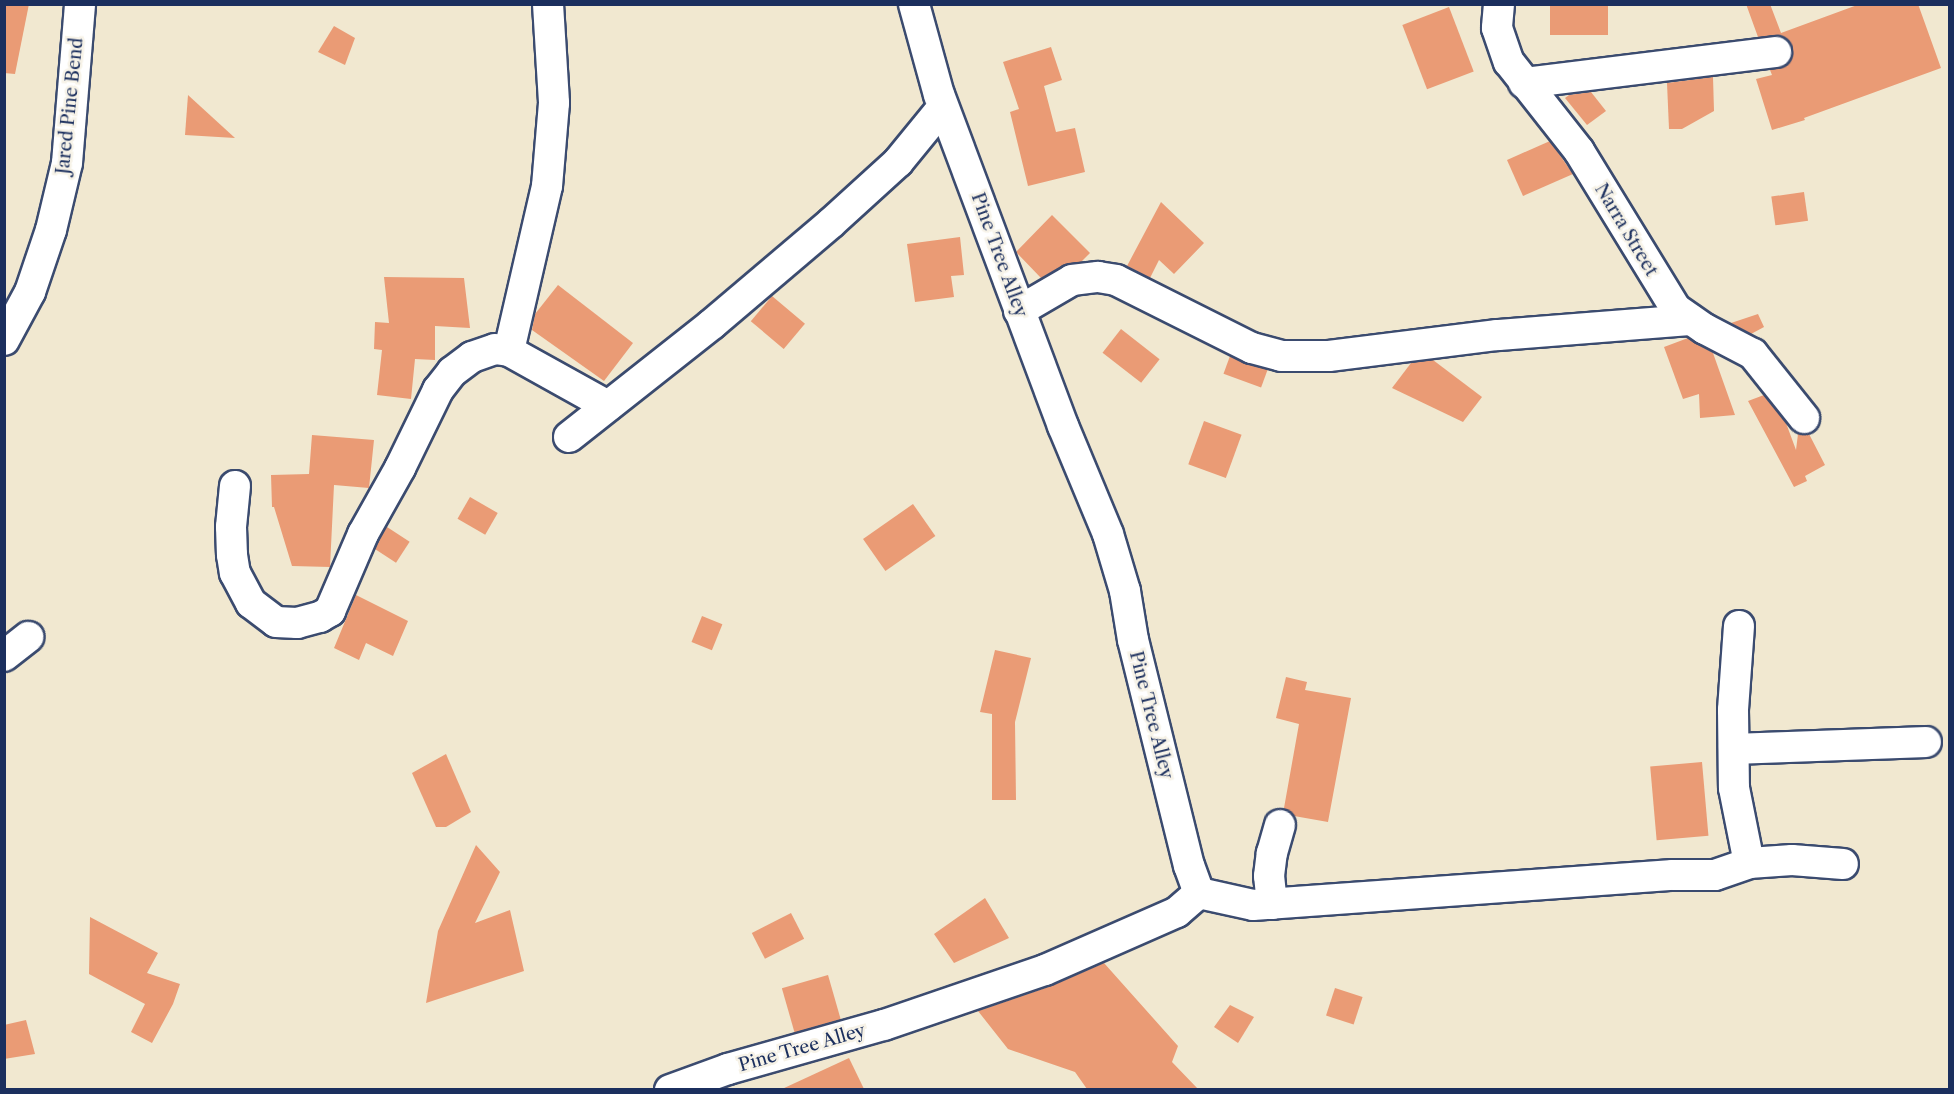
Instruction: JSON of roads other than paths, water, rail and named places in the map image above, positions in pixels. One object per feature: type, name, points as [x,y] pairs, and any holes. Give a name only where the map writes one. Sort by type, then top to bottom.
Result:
[{"type":"street","name":"Jared Pine Bend","points":[[4,340],[30,292],[51,230],[67,163],[80,4]]},
{"type":"street","points":[[509,351],[547,186],[554,103],[549,4]]},
{"type":"street","name":"Pine Tree Alley","points":[[670,1089],[728,1069],[884,1025],[1045,970],[1177,912],[1199,893],[1189,866],[1133,640],[1125,591],[1108,534],[1063,426],[944,107],[914,4]]},
{"type":"street","name":"Narra Street","points":[[1499,4],[1497,28],[1501,45],[1509,62],[1579,151],[1660,287],[1676,309],[1690,320],[1753,354],[1804,418]]},
{"type":"street","points":[[1524,83],[1776,52]]},
{"type":"street","points":[[569,437],[711,324],[866,192],[898,162],[944,107]]},
{"type":"street","points":[[1020,311],[1072,280],[1098,277],[1116,280],[1252,348],[1281,356],[1329,356],[1498,335],[1690,320]]},
{"type":"street","points":[[235,486],[231,528],[235,573],[251,603],[276,622],[297,623],[320,617],[330,610],[363,534],[400,468],[438,390],[452,372],[472,357],[495,349],[509,351],[608,406]]},
{"type":"street","points":[[1739,626],[1733,710],[1734,788],[1749,863]]},
{"type":"street","points":[[4,656],[28,637]]},
{"type":"street","points":[[1734,749],[1926,742]]},
{"type":"street","points":[[1272,904],[1269,876],[1272,853],[1280,825]]},
{"type":"street","points":[[1199,893],[1253,905],[1673,875],[1715,875],[1749,863],[1792,860],[1843,864]]}]
